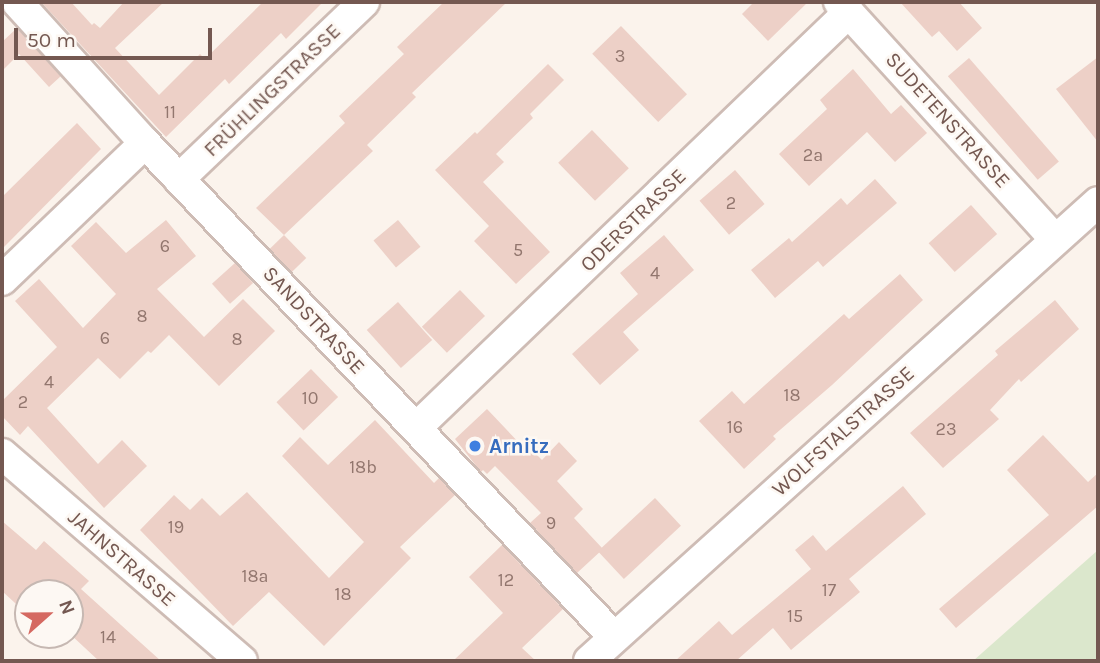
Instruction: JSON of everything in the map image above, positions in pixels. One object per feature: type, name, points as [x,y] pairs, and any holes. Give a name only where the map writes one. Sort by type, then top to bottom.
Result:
[{"type":"street","name":"SANDSTRASSE","points":[[17,2],[145,143],[614,637]]},
{"type":"street","name":"FRÜHLINGSTRASSE","points":[[179,178],[365,2]]},
{"type":"street","name":"SUDETENSTRASSE","points":[[844,7],[1055,239]]},
{"type":"street","name":"ODERSTRASSE","points":[[416,428],[844,7]]},
{"type":"street","points":[[2,280],[145,143]]},
{"type":"street","name":"WOLFSTALSTRASSE","points":[[589,661],[1098,202]]},
{"type":"street","name":"JAHNSTRASSE","points":[[2,454],[242,661]]},
{"type":"green space","points":[[1098,550],[1098,661],[973,661]]},
{"type":"building","points":[[71,2],[92,25],[94,23],[100,28],[124,2],[164,2],[115,48],[159,95],[200,54],[205,59],[263,2],[323,2],[286,39],[281,33],[229,84],[225,79],[166,137],[43,4]]},
{"type":"building","points":[[444,2],[507,2],[412,93],[416,97],[367,145],[373,151],[284,235],[256,208],[345,123],[339,116],[404,54],[397,47]]},
{"type":"building","points":[[754,2],[808,2],[768,41],[742,14]]},
{"type":"building","points":[[900,2],[959,2],[982,28],[957,51],[939,31],[932,37]]},
{"type":"building","points":[[621,26],[687,94],[658,122],[592,54]]},
{"type":"building","points":[[17,28],[61,76],[49,87],[19,54],[2,71],[2,42]]},
{"type":"building","points":[[1098,57],[1098,142],[1056,89]]},
{"type":"building","points":[[969,58],[1059,161],[1038,180],[948,76]]},
{"type":"building","points":[[548,64],[564,80],[530,114],[533,118],[496,154],[504,162],[483,182],[550,252],[516,284],[474,241],[489,226],[435,170],[475,132],[477,134]]},
{"type":"building","points":[[853,69],[891,114],[901,105],[927,133],[895,162],[867,132],[809,186],[779,154],[827,109],[820,100]]},
{"type":"building","points":[[77,123],[101,149],[2,249],[2,197]]},
{"type":"building","points":[[592,130],[629,168],[595,201],[558,163]]},
{"type":"building","points":[[735,170],[765,204],[729,235],[700,201]]},
{"type":"building","points":[[875,179],[897,203],[823,267],[818,261],[775,298],[751,270],[789,238],[792,242],[841,198],[847,205]]},
{"type":"building","points":[[971,205],[997,234],[955,272],[929,243]]},
{"type":"building","points":[[166,220],[196,256],[157,289],[204,337],[243,299],[275,331],[219,386],[169,335],[151,353],[148,351],[120,379],[98,358],[47,408],[98,464],[122,440],[147,466],[104,508],[28,426],[20,435],[2,416],[2,401],[57,347],[15,301],[39,279],[83,328],[116,294],[71,246],[96,222],[126,253]]},
{"type":"building","points":[[398,220],[420,247],[396,267],[373,241]]},
{"type":"building","points":[[284,235],[306,258],[292,272],[270,249]]},
{"type":"building","points":[[664,235],[694,270],[623,332],[639,350],[600,385],[572,354],[638,294],[620,273]]},
{"type":"building","points":[[235,263],[253,283],[230,304],[212,284]]},
{"type":"building","points":[[900,274],[923,300],[773,436],[776,439],[744,469],[699,421],[732,391],[744,404],[844,314],[849,319]]},
{"type":"building","points":[[460,290],[485,316],[447,353],[422,327]]},
{"type":"building","points":[[1055,300],[1079,329],[1021,382],[1019,379],[990,410],[999,419],[943,468],[910,433],[998,355],[995,351]]},
{"type":"building","points":[[398,302],[432,340],[401,368],[367,330]]},
{"type":"building","points":[[311,369],[338,397],[304,430],[276,402]]},
{"type":"building","points":[[487,409],[523,447],[526,444],[542,460],[559,442],[577,461],[557,481],[583,509],[574,518],[603,549],[577,573],[530,523],[541,513],[495,466],[487,474],[483,470],[481,472],[455,439]]},
{"type":"building","points":[[375,420],[434,483],[439,478],[455,495],[400,547],[411,558],[324,646],[269,592],[233,626],[140,530],[174,495],[190,510],[202,498],[220,516],[247,492],[329,578],[364,542],[282,456],[300,437],[328,465]]},
{"type":"building","points":[[1043,435],[1088,482],[1098,473],[1098,506],[956,628],[939,609],[1049,515],[1007,470]]},
{"type":"building","points":[[903,486],[926,514],[849,579],[860,592],[791,650],[773,628],[736,661],[675,661],[719,621],[732,635],[811,569],[795,550],[813,535],[826,551]]},
{"type":"building","points":[[655,498],[681,526],[624,579],[598,551]]},
{"type":"building","points":[[2,521],[36,550],[44,541],[89,581],[84,586],[84,579],[14,579],[14,602],[2,591]]},
{"type":"building","points":[[502,545],[563,609],[522,648],[536,661],[453,661],[503,613],[469,577]]},
{"type":"building","points":[[84,592],[161,661],[99,661],[84,647]]},
{"type":"place","name":"Arnitz","points":[[475,446]]}]
